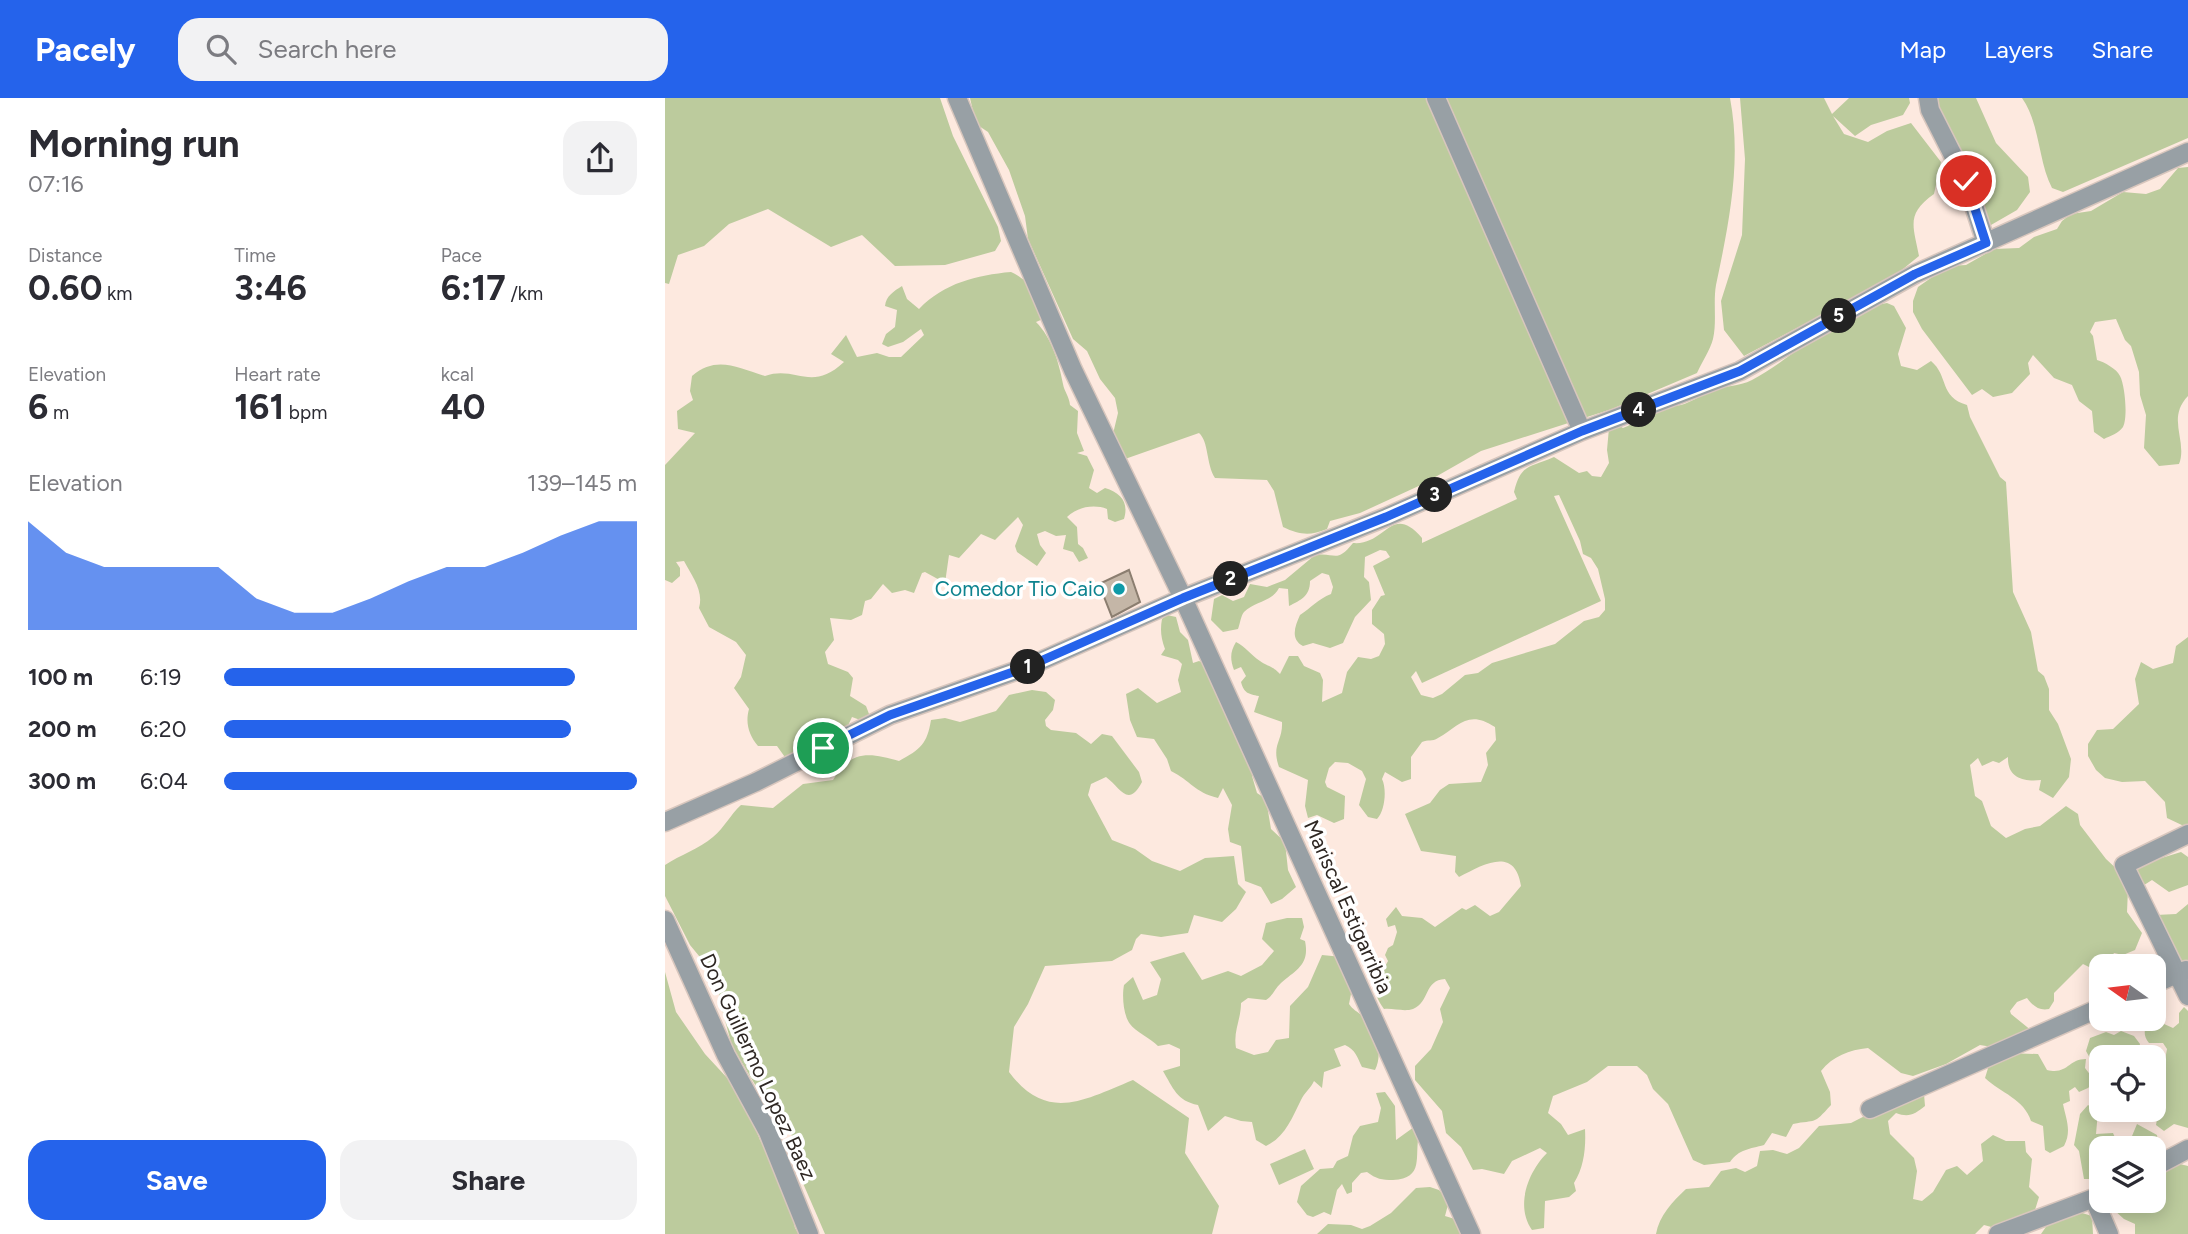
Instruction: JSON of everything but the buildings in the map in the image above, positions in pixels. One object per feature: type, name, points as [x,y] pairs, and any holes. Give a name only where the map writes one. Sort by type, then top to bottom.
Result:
[{"type":"street","name":"Mariscal Estigarribia","points":[[957,98],[1073,370],[1183,598],[1471,1234]]},
{"type":"street","points":[[1436,98],[1582,431]]},
{"type":"street","points":[[1928,98],[1930,110],[1966,181],[1986,243]]},
{"type":"street","points":[[665,822],[756,782],[890,715],[1027,667],[1183,598],[1386,517],[1582,431],[1740,371],[1915,274],[2188,152]]},
{"type":"street","points":[[2188,834],[2124,865],[2183,971],[2188,996]]},
{"type":"street","name":"Don Guillermo Lopez Baez","points":[[665,920],[726,1055],[768,1132],[809,1234]]},
{"type":"street","points":[[2167,978],[2183,971]]},
{"type":"street","points":[[1870,1110],[2089,1013]]},
{"type":"street","points":[[2166,1161],[2188,1149]]},
{"type":"street","points":[[1999,1234],[2089,1200]]},
{"type":"street","points":[[2103,1213],[2109,1234]]},
{"type":"green space","points":[[665,98],[940,98],[953,136],[998,227],[1001,241],[995,251],[945,265],[895,266],[862,235],[831,247],[768,209],[729,224],[704,246],[678,255],[669,284],[665,283]]},
{"type":"green space","points":[[970,98],[1730,98],[1735,145],[1734,169],[1729,215],[1716,285],[1712,343],[1697,373],[1612,409],[1481,451],[1423,484],[1360,513],[1330,521],[1327,529],[1310,534],[1295,532],[1283,527],[1274,491],[1267,480],[1215,478],[1199,433],[1125,459],[1112,438],[1118,413],[1115,398],[1100,379],[1087,351],[1073,339],[1028,239],[1025,216],[1009,170],[988,132],[976,124]]},
{"type":"green space","points":[[1740,98],[1824,98],[1832,114],[1849,98],[1909,98],[1910,103],[1903,115],[1871,125],[1855,136],[1833,116],[1844,134],[1868,142],[1887,131],[1911,123],[1941,162],[1934,194],[1915,214],[1914,228],[1919,256],[1892,278],[1744,356],[1724,330],[1721,301],[1742,235],[1745,159]]},
{"type":"green space","points":[[1928,98],[1976,98],[1996,143],[2028,177],[2030,192],[2017,210],[1991,225],[1979,221]]},
{"type":"green space","points":[[2022,98],[2188,98],[2188,138],[2063,192],[2052,188],[2047,177],[2036,130]]},
{"type":"green space","points":[[2188,167],[2188,396],[2179,413],[2179,464],[2159,466],[2144,448],[2146,415],[2140,395],[2139,372],[2131,346],[2125,340],[2116,319],[2095,322],[2090,332],[2097,360],[2116,371],[2123,386],[2125,423],[2114,434],[2104,439],[2094,432],[2092,411],[2079,401],[2072,385],[2054,378],[2033,355],[2028,363],[2030,374],[2012,393],[1993,397],[1982,389],[1972,395],[1922,329],[1913,312],[1913,301],[1918,287],[1948,266],[1966,265],[1994,249],[2019,248],[2034,237],[2057,229],[2071,214],[2091,211],[2123,192],[2146,194],[2160,189],[2178,168]]},
{"type":"green space","points":[[1011,272],[1024,280],[1036,298],[1043,319],[1036,322],[1054,351],[1070,405],[1078,411],[1077,433],[1084,451],[1077,453],[1087,456],[1094,470],[1089,488],[1097,493],[1105,488],[1119,496],[1124,503],[1124,519],[1115,522],[1108,519],[1107,509],[1097,507],[1086,507],[1067,517],[1077,527],[1078,544],[1088,558],[1079,562],[1073,552],[1063,549],[1066,535],[1056,536],[1045,531],[1037,534],[1046,553],[1037,566],[1017,552],[1015,546],[1023,525],[1018,517],[995,540],[981,534],[959,558],[949,555],[945,583],[925,572],[922,573],[914,593],[905,590],[892,593],[883,584],[871,599],[865,601],[862,615],[851,620],[830,618],[834,640],[825,652],[828,664],[848,672],[853,678],[850,696],[866,706],[869,714],[863,721],[852,717],[846,730],[837,729],[822,744],[787,760],[777,746],[758,746],[749,729],[749,709],[734,688],[741,677],[746,655],[736,642],[709,627],[699,608],[700,596],[696,584],[684,561],[676,562],[680,568],[680,576],[672,583],[665,580],[665,465],[695,433],[678,429],[677,411],[693,400],[690,391],[692,376],[710,366],[727,365],[765,376],[822,376],[844,362],[831,354],[846,335],[857,357],[877,353],[901,357],[924,335],[921,329],[903,342],[888,347],[882,344],[886,334],[895,327],[897,310],[885,306],[893,292],[902,286],[907,299],[919,309],[939,293],[962,282]]},
{"type":"green space","points":[[1887,303],[1894,306],[1906,328],[1898,354],[1901,366],[1917,370],[1931,361],[1937,367],[1948,392],[1967,405],[1970,417],[2000,477],[2006,482],[2013,592],[2031,632],[2038,671],[2044,676],[2049,689],[2049,710],[2058,724],[2071,759],[2069,777],[2053,798],[2039,790],[2041,780],[2023,779],[2014,774],[2010,770],[2008,757],[1999,763],[1993,761],[1982,766],[1978,758],[1970,765],[1975,796],[1982,801],[1991,826],[2006,838],[2025,829],[2040,826],[2066,806],[2078,814],[2080,825],[2106,859],[2120,872],[2128,889],[2127,912],[2142,933],[2135,950],[2125,954],[2089,954],[2089,967],[2083,964],[2054,993],[2054,1001],[2049,1009],[2037,1007],[2027,998],[2017,1002],[2010,1011],[2011,1014],[2032,1031],[1998,1048],[1980,1045],[1946,1064],[1913,1076],[1901,1073],[1868,1048],[1848,1052],[1836,1058],[1821,1071],[1830,1092],[1831,1105],[1820,1116],[1814,1121],[1793,1124],[1786,1137],[1772,1133],[1764,1145],[1741,1152],[1730,1162],[1704,1165],[1693,1160],[1668,1104],[1653,1089],[1647,1075],[1637,1066],[1608,1066],[1587,1082],[1553,1096],[1548,1113],[1561,1124],[1568,1135],[1585,1129],[1584,1157],[1574,1183],[1576,1191],[1569,1197],[1545,1201],[1544,1228],[1532,1230],[1527,1221],[1524,1200],[1529,1179],[1547,1153],[1540,1148],[1512,1161],[1504,1174],[1482,1169],[1473,1170],[1461,1147],[1446,1133],[1442,1111],[1415,1080],[1415,1066],[1431,1049],[1443,1022],[1440,1009],[1450,988],[1445,979],[1434,983],[1418,1006],[1410,1010],[1384,1009],[1375,990],[1377,980],[1388,961],[1385,955],[1393,945],[1397,932],[1395,925],[1388,927],[1386,919],[1396,907],[1402,916],[1422,918],[1435,927],[1462,908],[1466,910],[1475,905],[1490,916],[1499,912],[1521,886],[1518,874],[1505,862],[1478,867],[1459,877],[1455,872],[1456,856],[1421,851],[1405,814],[1430,803],[1440,790],[1449,784],[1481,782],[1488,765],[1486,753],[1496,740],[1495,727],[1478,719],[1471,719],[1458,724],[1436,739],[1422,742],[1411,757],[1411,779],[1402,782],[1385,772],[1382,779],[1384,800],[1377,819],[1368,817],[1359,805],[1366,779],[1362,771],[1348,763],[1335,762],[1329,768],[1325,782],[1327,787],[1345,796],[1344,819],[1334,823],[1317,815],[1308,818],[1305,806],[1308,780],[1279,767],[1276,753],[1282,722],[1254,712],[1259,696],[1245,691],[1241,682],[1246,676],[1241,667],[1234,670],[1231,659],[1233,649],[1236,642],[1280,674],[1289,656],[1298,656],[1304,666],[1320,673],[1323,680],[1322,702],[1342,693],[1347,672],[1358,657],[1371,659],[1379,656],[1385,644],[1384,634],[1372,624],[1372,610],[1381,596],[1385,595],[1373,566],[1390,557],[1386,551],[1380,550],[1365,557],[1364,577],[1369,582],[1371,600],[1355,617],[1343,643],[1330,648],[1313,643],[1303,646],[1295,636],[1300,615],[1331,594],[1333,587],[1329,575],[1322,573],[1310,581],[1307,594],[1289,606],[1288,589],[1279,588],[1272,596],[1244,612],[1238,629],[1223,632],[1211,620],[1214,599],[1222,595],[1233,601],[1244,597],[1250,584],[1267,587],[1285,580],[1315,555],[1339,555],[1353,543],[1364,542],[1395,525],[1403,524],[1411,528],[1422,538],[1422,543],[1517,499],[1514,492],[1523,471],[1554,457],[1579,473],[1587,471],[1592,476],[1601,477],[1609,463],[1609,428],[1616,424],[1623,428],[1655,408],[1681,405],[1716,389],[1752,380],[1850,315]],"holes":[[[1559,495],[1580,541],[1583,554],[1591,558],[1598,569],[1605,599],[1605,610],[1599,617],[1584,621],[1555,644],[1492,663],[1478,673],[1465,675],[1433,698],[1421,695],[1411,677],[1416,671],[1422,683],[1601,601],[1554,496]]]},
{"type":"green space","points":[[1167,615],[1176,617],[1180,632],[1188,640],[1193,663],[1199,661],[1208,665],[1254,766],[1252,776],[1257,793],[1266,799],[1271,829],[1285,842],[1288,870],[1296,887],[1271,904],[1261,887],[1245,881],[1241,846],[1230,842],[1228,829],[1232,805],[1223,788],[1218,798],[1210,796],[1171,771],[1154,739],[1137,737],[1130,720],[1126,694],[1138,688],[1157,703],[1181,692],[1178,680],[1182,664],[1178,660],[1161,655],[1165,649],[1161,623]]},
{"type":"green space","points":[[2188,637],[2186,827],[2167,818],[2165,802],[2145,781],[2122,782],[2105,778],[2096,770],[2088,756],[2088,744],[2097,730],[2113,729],[2139,704],[2135,679],[2141,662],[2153,669],[2173,663],[2176,646]]},
{"type":"green space","points":[[1032,690],[1046,692],[1055,700],[1053,710],[1045,720],[1046,726],[1051,730],[1076,733],[1091,744],[1102,734],[1112,736],[1139,772],[1142,782],[1137,790],[1128,795],[1106,777],[1091,784],[1088,795],[1112,840],[1135,849],[1152,861],[1180,871],[1205,858],[1234,856],[1238,884],[1246,892],[1236,909],[1222,922],[1194,915],[1188,933],[1161,937],[1141,934],[1132,950],[1112,961],[1045,966],[1014,1027],[1009,1072],[1023,1088],[1038,1098],[1067,1103],[1082,1100],[1133,1080],[1189,1118],[1185,1153],[1219,1206],[1212,1234],[825,1234],[799,1174],[796,1146],[787,1124],[773,1115],[732,1046],[720,1002],[718,979],[690,945],[665,896],[665,865],[713,837],[741,805],[773,808],[803,784],[833,780],[839,770],[853,758],[869,755],[899,761],[922,745],[931,720],[945,718],[960,722],[996,711],[1009,695]]},
{"type":"green space","points":[[2181,852],[2188,857],[2188,885],[2169,892],[2152,880],[2141,887],[2136,879],[2135,862],[2150,857],[2155,860]]},
{"type":"green space","points":[[2188,904],[2188,967],[2180,962],[2173,943],[2156,915],[2176,914]]},
{"type":"green space","points":[[1302,918],[1304,927],[1300,939],[1305,941],[1304,961],[1266,1000],[1248,998],[1241,1003],[1236,1048],[1254,1055],[1268,1052],[1276,1040],[1289,1038],[1290,1006],[1308,987],[1322,955],[1342,957],[1344,977],[1352,989],[1349,1004],[1371,1028],[1379,1056],[1375,1070],[1362,1067],[1349,1047],[1345,1045],[1334,1049],[1341,1066],[1324,1072],[1322,1088],[1314,1081],[1283,1132],[1266,1146],[1256,1140],[1252,1122],[1225,1116],[1208,1131],[1198,1105],[1180,1097],[1163,1071],[1180,1066],[1180,1049],[1169,1044],[1158,1046],[1132,1027],[1124,1010],[1123,989],[1133,977],[1143,1000],[1157,995],[1161,979],[1150,962],[1184,952],[1202,980],[1228,971],[1241,976],[1262,965],[1274,951],[1262,939],[1266,923]]},
{"type":"green space","points":[[665,972],[676,1012],[705,1054],[742,1094],[760,1140],[785,1183],[795,1228],[799,1234],[665,1234]]},
{"type":"green space","points":[[2184,1007],[2188,1011],[2188,1128],[2174,1124],[2164,1131],[2156,1125],[2156,1122],[2166,1122],[2167,1049],[2163,1043],[2149,1043],[2145,1031],[2167,1031],[2167,1025],[2173,1028],[2179,1023],[2179,1013]]},
{"type":"green space","points":[[2121,1031],[2134,1036],[2140,1045],[2089,1045],[2089,1056],[2086,1051],[2090,1038],[2106,1032],[2114,1035]]},
{"type":"green space","points":[[2006,1053],[2038,1054],[2047,1070],[2054,1071],[2086,1059],[2089,1087],[2079,1092],[2075,1087],[2069,1091],[2070,1101],[2063,1104],[2068,1130],[2064,1146],[2050,1153],[2045,1150],[2043,1126],[2031,1121],[2018,1102],[1985,1078],[1989,1065]]},
{"type":"green space","points":[[1385,1092],[1395,1106],[1396,1140],[1414,1127],[1419,1134],[1414,1171],[1403,1178],[1393,1180],[1379,1179],[1367,1172],[1361,1173],[1352,1183],[1352,1192],[1347,1194],[1342,1184],[1337,1190],[1331,1215],[1324,1212],[1313,1217],[1307,1215],[1297,1202],[1301,1186],[1320,1169],[1333,1168],[1337,1161],[1348,1156],[1353,1136],[1360,1126],[1378,1122],[1381,1108],[1376,1093]]},
{"type":"green space","points":[[1924,1094],[1925,1106],[1921,1109],[1908,1115],[1896,1113],[1888,1121],[1890,1134],[1914,1158],[1917,1171],[1913,1199],[1922,1201],[1933,1192],[1946,1170],[1957,1166],[1967,1175],[1983,1161],[1981,1144],[1993,1135],[2006,1141],[2025,1141],[2026,1152],[2032,1159],[2029,1187],[2039,1197],[2035,1210],[1995,1228],[1984,1225],[1975,1234],[1656,1234],[1663,1215],[1686,1189],[1709,1187],[1721,1171],[1736,1168],[1745,1172],[1757,1166],[1760,1151],[1773,1150],[1787,1154],[1799,1148],[1819,1126],[1851,1123],[1904,1096]]},
{"type":"green space","points":[[2089,1106],[2089,1122],[2097,1122],[2096,1134],[2113,1133],[2114,1136],[2089,1136],[2089,1179],[2084,1179],[2079,1151],[2074,1145],[2080,1114]]},
{"type":"green space","points":[[2137,1124],[2157,1136],[2132,1136]]},
{"type":"green space","points":[[1305,1149],[1314,1169],[1279,1185],[1270,1164]]},
{"type":"green space","points":[[2176,1163],[2188,1166],[2188,1234],[2135,1234],[2135,1224],[2117,1213],[2166,1213],[2166,1169]]},
{"type":"green space","points":[[1430,1187],[1439,1190],[1449,1201],[1445,1216],[1458,1220],[1461,1234],[1317,1234],[1328,1224],[1351,1225],[1362,1229],[1370,1226],[1391,1213],[1416,1188]]},
{"type":"green space","points":[[2082,1213],[2092,1216],[2093,1234],[2041,1234],[2050,1221]]},
{"type":"place","name":"Comedor Tio Caio","points":[[1119,589]]},
{"type":"route","points":[[823,748],[890,715],[1027,667],[1183,598],[1386,517],[1582,431],[1740,371],[1915,274],[1986,243],[1966,181]]}]
